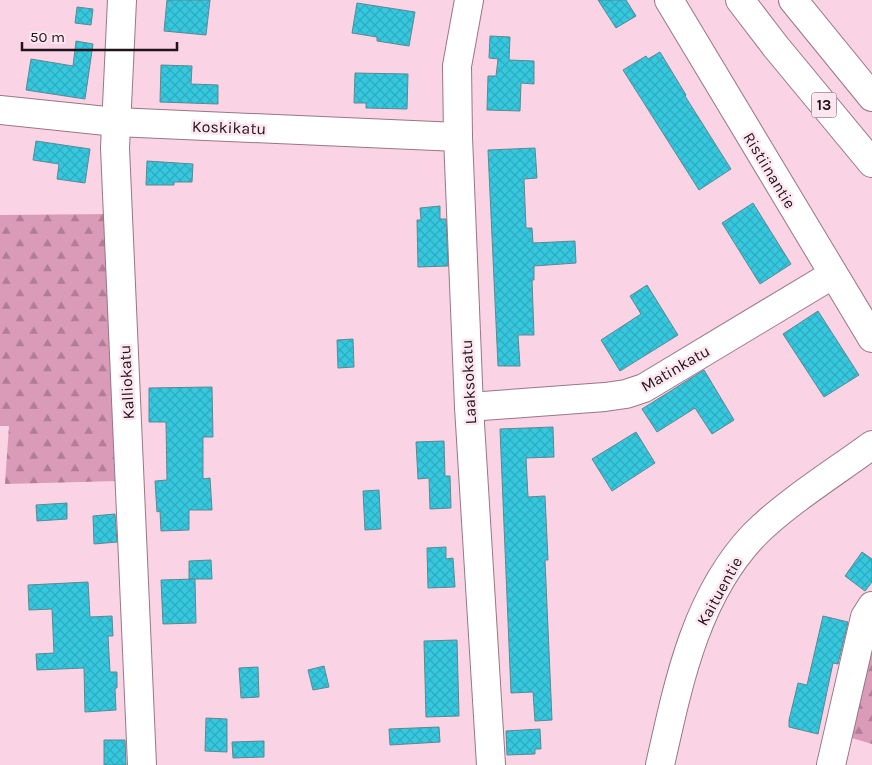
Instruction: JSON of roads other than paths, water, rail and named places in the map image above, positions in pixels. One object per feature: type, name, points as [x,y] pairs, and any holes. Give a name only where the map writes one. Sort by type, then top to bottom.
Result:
[{"type":"main road","name":"Kalliokatu","points":[[122,0],[116,158],[142,765]]},
{"type":"main road","name":"Laaksokatu","points":[[469,0],[457,66],[458,136],[469,407],[491,765]]},
{"type":"main road","name":"Ristiinantie","points":[[669,0],[832,275],[872,338]]},
{"type":"main road","name":"13","points":[[740,0],[776,47],[872,163]]},
{"type":"main road","name":"13","points":[[793,0],[872,98]]},
{"type":"main road","name":"Koskikatu","points":[[0,110],[116,122],[458,136]]},
{"type":"main road","name":"Matinkatu","points":[[469,407],[605,397],[626,394],[644,388],[832,275]]},
{"type":"main road","name":"Kaituentie","points":[[660,765],[681,673],[696,632],[714,593],[733,561],[754,535],[780,512],[872,445]]},
{"type":"main road","points":[[831,765],[865,617],[872,606]]}]
